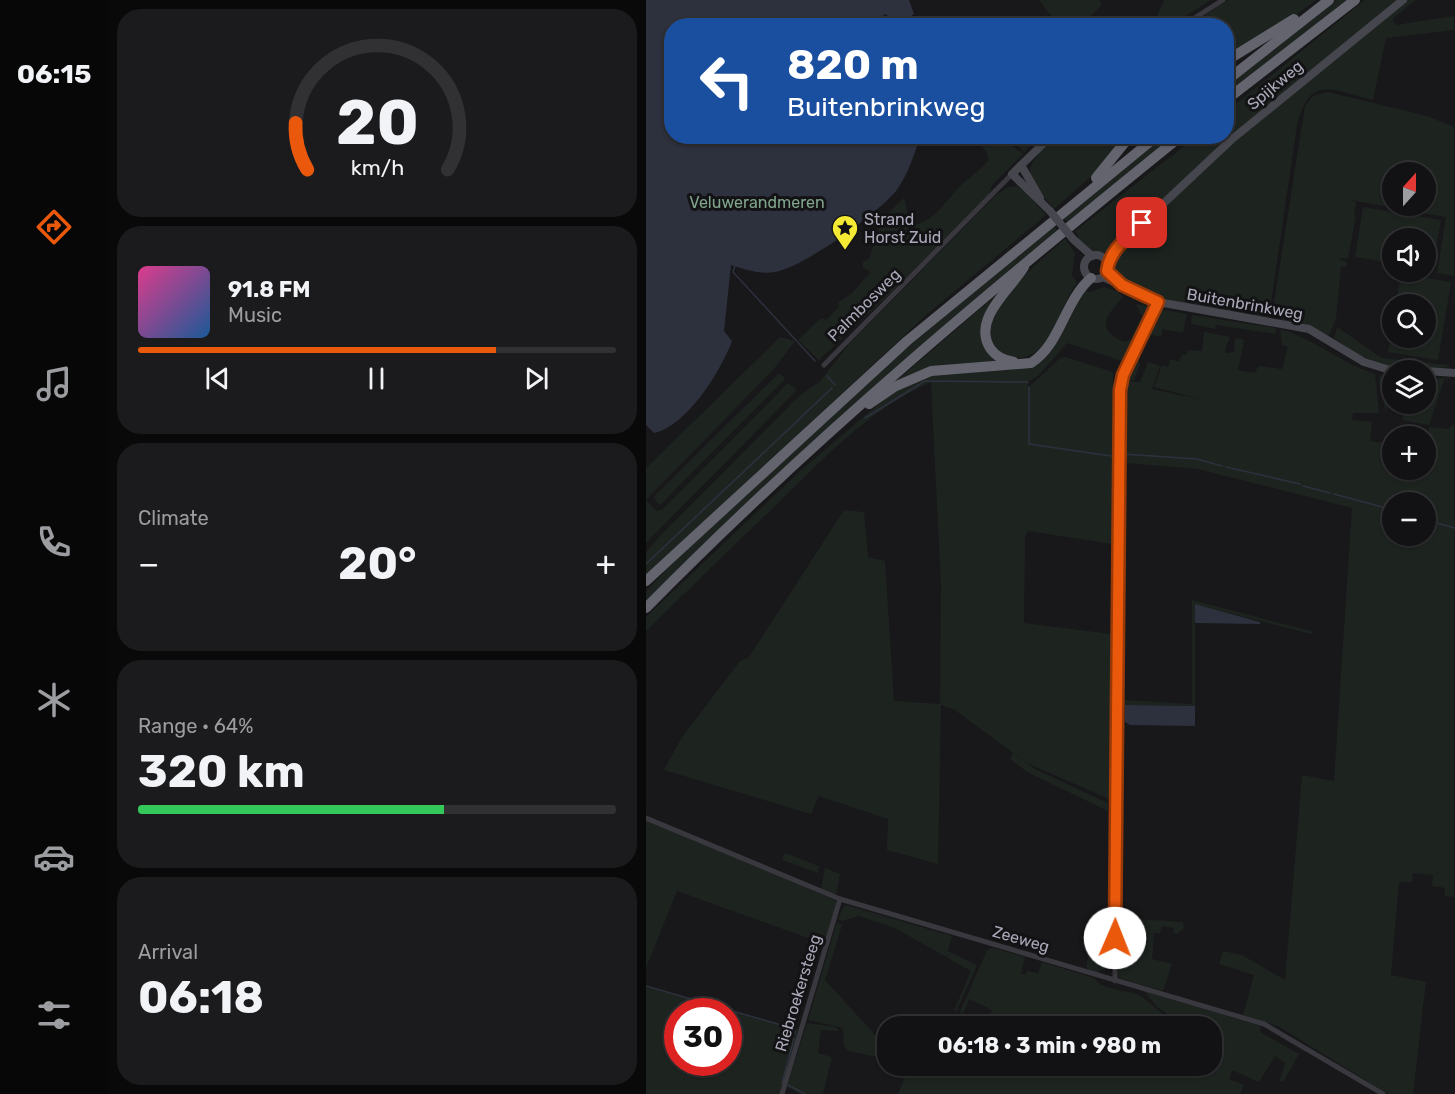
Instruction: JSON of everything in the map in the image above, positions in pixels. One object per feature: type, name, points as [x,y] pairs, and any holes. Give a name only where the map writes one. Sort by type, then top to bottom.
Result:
[{"type":"highway","points":[[1234,94],[1355,0]]},
{"type":"highway","points":[[1234,56],[1325,3]]},
{"type":"highway","points":[[1234,75],[1325,3]]},
{"type":"highway","points":[[1084,195],[1124,144]]},
{"type":"highway","points":[[646,581],[907,341],[1147,144]]},
{"type":"highway","points":[[646,608],[836,426],[1029,259],[1171,144]]},
{"type":"highway","points":[[1029,259],[992,311],[986,324],[986,340],[992,350],[1006,361],[1026,360],[1041,350],[1099,270]]},
{"type":"highway","points":[[836,426],[894,387],[931,371],[1031,363],[1043,355],[1073,300],[1099,270]]},
{"type":"main road","name":"Spijkweg","points":[[1234,138],[1403,0]]},
{"type":"main road","name":"Palmbosweg","points":[[1012,174],[1043,144]]},
{"type":"main road","name":"Spijkweg","points":[[1099,270],[1117,248],[1227,144]]},
{"type":"main road","points":[[1021,165],[1041,200]]},
{"type":"main road","points":[[1012,174],[1041,200],[1099,270]]},
{"type":"main road","name":"Buitenbrinkweg","points":[[1089,258],[1099,270],[1122,285],[1158,302],[1300,326],[1326,337],[1364,362],[1382,367]]},
{"type":"main road","points":[[1436,371],[1454,371]]},
{"type":"street","points":[[1195,18],[1223,0]]},
{"type":"street","name":"Palmbosweg","points":[[824,365],[1012,174]]},
{"type":"street","points":[[1115,981],[1120,390],[1123,375],[1158,302]]},
{"type":"street","name":"Zeeweg","points":[[646,818],[840,899],[1264,1024],[1383,1094]]},
{"type":"street","name":"Riebroekersteeg","points":[[782,1094],[840,899]]},
{"type":"shaded area","points":[[1039,0],[1099,0],[1102,5],[1089,18],[1053,18]]},
{"type":"shaded area","points":[[1164,0],[1211,0],[1182,18],[1154,18]]},
{"type":"shaded area","points":[[1228,0],[1316,0],[1285,23],[1234,54],[1234,18],[1200,18]]},
{"type":"shaded area","points":[[1336,0],[1349,0],[1234,90],[1234,80]]},
{"type":"shaded area","points":[[1365,0],[1398,0],[1234,134],[1234,105]]},
{"type":"shaded area","points":[[1408,0],[1416,0],[1392,19],[1396,25],[1454,16],[1454,30],[1386,38],[1373,100],[1324,89],[1309,98],[1302,109],[1297,125],[1269,317],[1254,315],[1247,309],[1244,313],[1224,311],[1219,305],[1216,309],[1162,298],[1137,288],[1113,273],[1111,261],[1122,247],[1213,159]]},
{"type":"shaded area","points":[[1328,92],[1427,116],[1454,127],[1454,276],[1437,273],[1446,217],[1436,215],[1436,162],[1382,162],[1382,206],[1350,200],[1356,202],[1354,215],[1356,215],[1348,259],[1340,258],[1347,262],[1346,267],[1341,267],[1336,319],[1329,336],[1272,315],[1305,106],[1313,96]]},
{"type":"shaded area","points":[[980,144],[1014,144],[1013,146],[1023,154],[992,185],[990,193],[898,286],[819,360],[798,340],[821,318],[826,320],[839,307],[838,302],[852,293],[871,272],[863,268],[863,262],[869,259],[882,219],[904,198],[910,222],[915,225],[930,218],[989,159]]},
{"type":"shaded area","points":[[1016,144],[1033,144],[1024,152]]},
{"type":"shaded area","points":[[1048,144],[1120,144],[1103,166],[1054,209],[1036,187],[1030,172],[1036,157]]},
{"type":"shaded area","points":[[1153,144],[1166,144],[1067,222],[1063,217]]},
{"type":"shaded area","points":[[1187,144],[1221,144],[1108,250],[1095,253],[1077,239],[1079,237],[1075,231]]},
{"type":"shaded area","points":[[1017,186],[1046,215],[925,316],[646,576],[646,552],[661,535],[799,396],[820,381],[850,343],[996,195],[1008,187]]},
{"type":"shaded area","points":[[1363,207],[1382,210],[1382,216],[1417,216],[1441,220],[1436,248],[1436,228],[1382,228],[1382,261],[1355,257]]},
{"type":"shaded area","points":[[1053,224],[1058,231],[646,605],[646,591],[669,567],[846,400]]},
{"type":"shaded area","points":[[1065,239],[1075,253],[1072,275],[1077,283],[1054,328],[1044,344],[1028,356],[1018,358],[1001,352],[995,346],[990,328],[999,306],[1015,285]]},
{"type":"shaded area","points":[[1017,277],[984,335],[1009,364],[952,365],[886,390]]},
{"type":"shaded area","points":[[1436,280],[1451,282],[1438,360],[1388,352],[1389,348],[1436,348],[1436,294],[1398,294],[1400,282],[1436,282]]},
{"type":"shaded area","points":[[1104,287],[1118,292],[1123,297],[1112,310],[1106,321],[1106,327],[1115,337],[1125,342],[1131,339],[1142,316],[1136,304],[1152,307],[1125,362],[1067,343],[1039,375],[1028,382],[1028,388],[1060,358],[1065,357],[1113,372],[1112,544],[1028,531],[1025,537],[1024,623],[1111,634],[1109,799],[1027,763],[955,710],[941,705],[938,864],[887,850],[888,819],[819,796],[811,814],[664,770],[682,737],[740,661],[749,657],[844,510],[864,512],[868,557],[885,561],[894,701],[940,704],[941,586],[931,382],[889,405],[851,434],[646,631],[646,617],[800,471],[890,394],[935,373],[1034,367],[1084,289],[1090,292]]},
{"type":"shaded area","points":[[1159,309],[1187,314],[1183,333],[1163,329],[1161,337],[1148,334],[1145,337]]},
{"type":"shaded area","points":[[1192,315],[1276,328],[1275,334],[1216,325],[1215,329],[1191,324]]},
{"type":"shaded area","points":[[1337,327],[1382,358],[1401,360],[1382,360],[1382,364],[1363,356],[1334,338]]},
{"type":"shaded area","points":[[1280,329],[1293,333],[1375,374],[1379,413],[1353,413],[1352,420],[1372,422],[1370,441],[1382,443],[1382,480],[1436,480],[1436,428],[1448,429],[1454,424],[1454,897],[1445,896],[1445,888],[1432,886],[1433,875],[1413,873],[1412,882],[1399,882],[1391,975],[1426,982],[1413,1094],[1388,1094],[1278,1026],[1243,1015],[1254,975],[1219,964],[1223,951],[1242,955],[1285,980],[1302,775],[1334,781],[1352,508],[1197,469],[1126,463],[1125,700],[1192,704],[1192,600],[1314,632],[1311,634],[1195,604],[1195,706],[1121,705],[1124,381],[1140,382],[1148,362],[1160,366],[1152,389],[1203,400],[1154,387],[1162,365],[1168,367],[1170,359],[1179,362],[1182,354],[1186,355],[1188,350],[1202,351],[1204,332],[1230,337],[1225,350],[1227,353],[1234,352],[1235,338],[1244,340],[1238,370],[1255,373],[1258,366],[1282,369],[1288,347],[1282,345]]},
{"type":"shaded area","points":[[780,337],[795,341],[773,370],[646,500],[646,468]]},
{"type":"shaded area","points":[[1144,340],[1147,341],[1138,358],[1140,365],[1134,380],[1130,381],[1126,378]]},
{"type":"shaded area","points":[[1436,364],[1449,365],[1449,367],[1436,368]]},
{"type":"shaded area","points":[[779,373],[785,378],[784,380],[660,505],[656,502],[654,496]]},
{"type":"shaded area","points":[[1380,375],[1382,375],[1382,395]]},
{"type":"shaded area","points":[[1453,378],[1444,380],[1436,404],[1436,379]]},
{"type":"shaded area","points":[[788,383],[796,389],[646,543],[646,500],[657,511],[663,509]]},
{"type":"shaded area","points":[[1398,414],[1433,414],[1429,425],[1402,420],[1403,415]]},
{"type":"shaded area","points":[[1013,753],[1035,769],[1108,803],[1108,811],[1027,772],[1010,759]]},
{"type":"shaded area","points":[[646,820],[835,900],[837,905],[825,944],[677,891],[646,968]]},
{"type":"shaded area","points":[[785,853],[819,866],[818,873],[782,860]]},
{"type":"shaded area","points":[[825,868],[840,874],[836,895],[821,889]]},
{"type":"shaded area","points":[[846,905],[952,936],[948,951],[977,965],[956,1012],[954,1011],[971,971],[895,928],[859,916],[842,921],[838,919]]},
{"type":"shaded area","points":[[1121,918],[1183,922],[1184,928],[1177,934],[1173,933],[1174,928],[1162,926],[1160,933],[1154,933],[1152,959],[1172,964],[1163,991],[1119,978],[1117,958]]},
{"type":"shaded area","points":[[837,922],[842,925],[825,980],[877,1037],[877,1057],[848,1051],[844,1046],[843,1028],[808,1020]]},
{"type":"shaded area","points":[[1105,926],[1109,926],[1109,964],[1107,969],[1100,970],[1098,974],[1088,971],[1086,965],[1090,952],[1103,952],[1107,939]]},
{"type":"shaded area","points":[[993,948],[1025,957],[1021,974],[1025,975],[1027,971],[1038,973],[1042,962],[1094,978],[1108,988],[1139,995],[1167,1016],[990,1016],[992,1010],[969,999],[963,1014],[960,1012],[987,950]]},
{"type":"shaded area","points":[[646,987],[686,998],[664,998],[664,1076],[742,1076],[742,1013],[799,1029],[780,1094],[646,1094]]},
{"type":"shaded area","points":[[1144,991],[1260,1026],[1260,1032],[1299,1054],[1284,1081],[1279,1082],[1285,1063],[1275,1056],[1259,1082],[1232,1070],[1229,1079],[1244,1085],[1240,1094],[898,1094],[905,1076],[1222,1076],[1222,1016],[1170,1016],[1157,1007]]},
{"type":"shaded area","points":[[807,1023],[835,1027],[839,1031],[821,1030],[818,1053],[832,1057],[823,1094],[801,1094],[787,1087]]},
{"type":"water","name":"Veluwerandmeren","points":[[646,0],[909,0],[914,14],[908,18],[891,18],[885,14],[881,18],[664,18],[664,144],[918,144],[907,172],[887,201],[821,250],[788,268],[770,273],[731,265],[724,331],[732,341],[720,367],[701,396],[679,420],[654,433],[646,425]]},
{"type":"water","points":[[1195,604],[1260,622],[1260,624],[1195,623]]},
{"type":"water","points":[[1125,705],[1195,706],[1195,726],[1130,725],[1125,722]]},
{"type":"waterway","points":[[735,266],[733,272],[815,361]]},
{"type":"waterway","points":[[827,376],[835,385]]},
{"type":"waterway","points":[[865,418],[925,381],[1028,382]]},
{"type":"waterway","points":[[1029,387],[1029,444],[1111,456]]},
{"type":"waterway","points":[[646,564],[832,388]]},
{"type":"waterway","points":[[1123,454],[1197,459],[1222,466]]},
{"type":"waterway","points":[[1226,467],[1300,484]]},
{"type":"waterway","points":[[1303,486],[1330,493]]},
{"type":"waterway","points":[[1334,494],[1382,507]]},
{"type":"waterway","points":[[1436,523],[1455,528]]},
{"type":"waterway","points":[[646,986],[795,1029],[795,1034]]},
{"type":"waterway","points":[[782,1083],[794,1039]]},
{"type":"waterway","points":[[788,1085],[805,1094]]},
{"type":"place","name":"Strand Horst Zuid","points":[[845,251]]},
{"type":"route","points":[[1115,938],[1120,390],[1123,375],[1158,302],[1122,285],[1107,271],[1107,262],[1117,248],[1142,223]]}]
